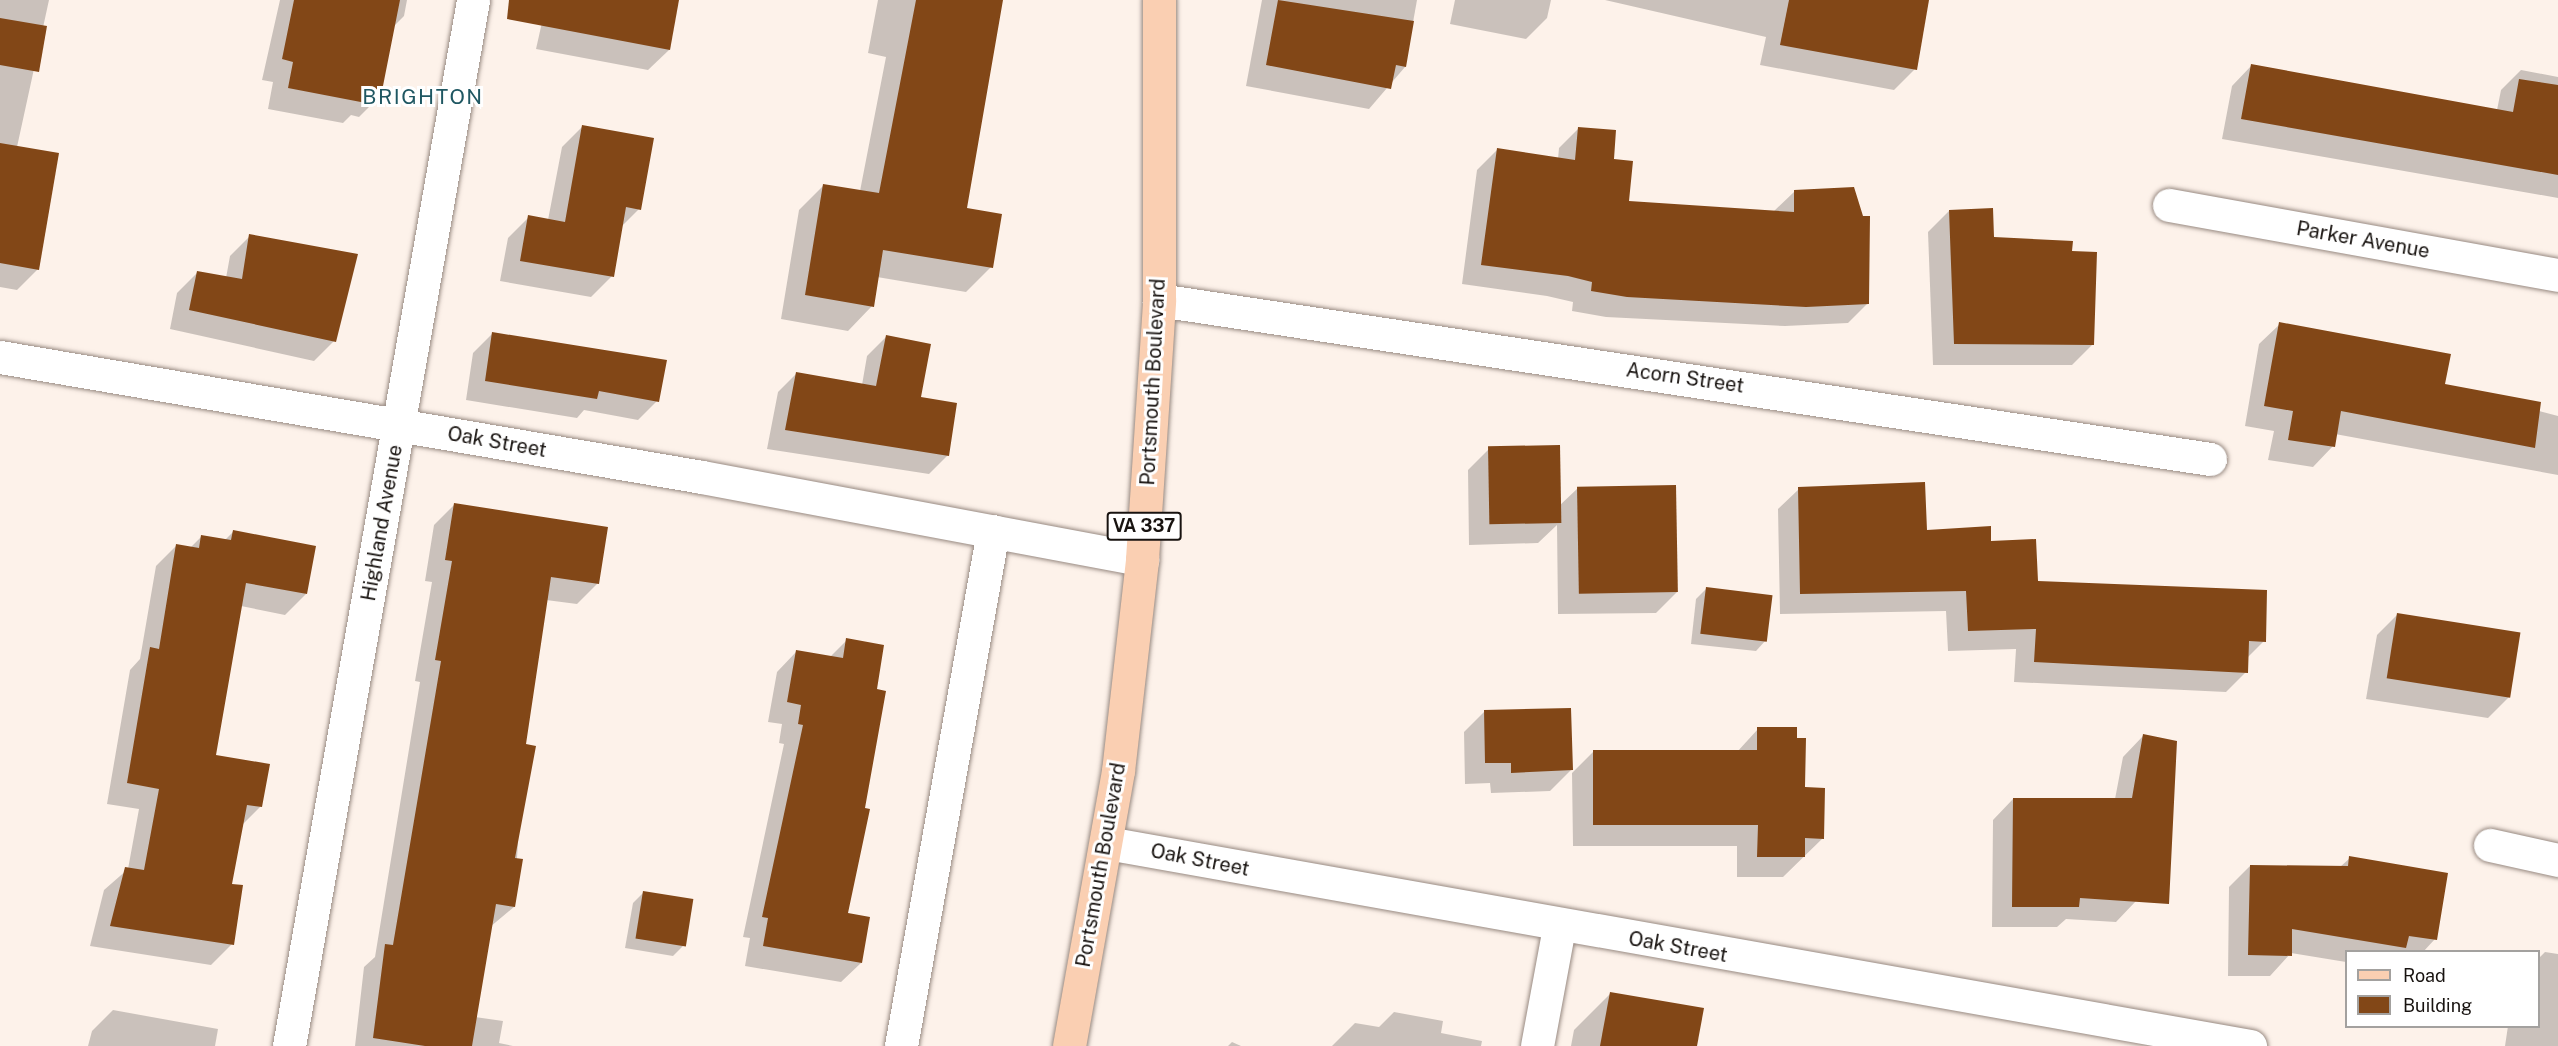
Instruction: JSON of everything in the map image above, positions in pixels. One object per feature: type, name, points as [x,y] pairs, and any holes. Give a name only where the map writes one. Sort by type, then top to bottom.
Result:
[{"type":"main road","name":"Portsmouth Boulevard","points":[[1069,1046],[1107,843],[1142,560],[1159,300],[1159,0]]},
{"type":"street","name":"Highland Avenue","points":[[290,1046],[474,0]]},
{"type":"street","name":"Parker Avenue","points":[[2169,205],[2558,275]]},
{"type":"street","name":"Acorn Street","points":[[1159,300],[2210,459]]},
{"type":"street","name":"Oak Street","points":[[0,357],[993,531],[1142,560]]},
{"type":"street","points":[[901,1046],[993,531]]},
{"type":"street","name":"Oak Street","points":[[1107,843],[2142,1037],[2250,1046]]},
{"type":"street","points":[[2490,845],[2558,860]]},
{"type":"street","points":[[1537,1046],[1558,927]]},
{"type":"building","points":[[294,0],[400,0],[381,96],[368,94],[366,103],[288,88],[293,62],[282,59]]},
{"type":"building","points":[[509,0],[679,0],[670,50],[507,19]]},
{"type":"building","points":[[916,0],[1003,0],[967,208],[1002,214],[993,268],[883,250],[874,307],[805,295],[823,184],[879,193]]},
{"type":"building","points":[[1278,0],[1414,21],[1406,67],[1396,65],[1391,89],[1266,65]]},
{"type":"building","points":[[1789,0],[1929,0],[1917,70],[1780,45]]},
{"type":"building","points":[[0,18],[47,26],[39,72],[0,65]]},
{"type":"building","points":[[2251,64],[2513,112],[2519,79],[2558,85],[2558,175],[2241,119]]},
{"type":"building","points":[[582,125],[654,138],[641,210],[626,207],[614,277],[520,261],[528,215],[565,222]]},
{"type":"building","points":[[1578,127],[1616,130],[1614,159],[1633,161],[1629,201],[1794,212],[1794,190],[1854,187],[1863,216],[1870,216],[1869,304],[1806,307],[1627,297],[1591,291],[1592,282],[1568,276],[1481,265],[1497,148],[1575,160]]},
{"type":"building","points":[[0,143],[59,153],[39,270],[0,263]]},
{"type":"building","points":[[1993,208],[1994,237],[2073,241],[2072,251],[2097,252],[2094,345],[1954,344],[1949,210]]},
{"type":"building","points":[[249,234],[358,254],[336,342],[189,310],[197,271],[242,279]]},
{"type":"building","points":[[2279,322],[2451,354],[2445,384],[2541,402],[2535,448],[2341,411],[2335,447],[2288,440],[2293,411],[2264,406]]},
{"type":"building","points":[[492,332],[667,360],[659,402],[599,391],[597,399],[485,381]]},
{"type":"building","points":[[886,335],[931,344],[921,397],[957,403],[949,456],[785,430],[796,372],[876,386]]},
{"type":"building","points":[[1560,445],[1561,523],[1489,524],[1488,446]]},
{"type":"building","points":[[1925,482],[1927,530],[1991,526],[1991,541],[2036,539],[2038,581],[2267,590],[2266,642],[2249,641],[2248,673],[2034,662],[2036,629],[1968,631],[1966,591],[1800,594],[1798,487]]},
{"type":"building","points":[[1676,485],[1678,592],[1579,594],[1577,487]]},
{"type":"building","points":[[454,503],[608,527],[599,584],[551,577],[526,744],[536,746],[515,858],[523,859],[515,907],[496,904],[472,1046],[425,1046],[373,1038],[385,944],[393,945],[441,661],[435,660],[452,561],[445,560]]},
{"type":"building","points":[[233,530],[316,546],[307,594],[246,583],[216,755],[270,764],[262,807],[247,805],[232,884],[243,885],[234,945],[110,926],[125,867],[144,870],[159,789],[127,783],[150,647],[159,649],[176,544],[199,548],[201,535],[231,540]]},
{"type":"building","points":[[1706,587],[1773,595],[1767,642],[1700,634]]},
{"type":"building","points":[[2397,613],[2520,633],[2510,698],[2387,678]]},
{"type":"building","points":[[846,638],[884,645],[877,689],[886,691],[865,808],[870,809],[848,913],[870,917],[862,963],[763,946],[768,918],[762,917],[803,725],[798,724],[801,705],[787,702],[796,650],[843,658]]},
{"type":"building","points":[[1571,708],[1573,770],[1511,773],[1511,763],[1485,763],[1484,710]]},
{"type":"building","points":[[1757,727],[1797,727],[1797,738],[1806,738],[1805,787],[1825,788],[1824,839],[1805,838],[1805,857],[1757,857],[1758,825],[1593,825],[1593,750],[1757,750]]},
{"type":"building","points":[[2143,734],[2177,741],[2169,904],[2080,898],[2079,907],[2012,907],[2013,798],[2132,798]]},
{"type":"building","points":[[2349,856],[2448,873],[2437,940],[2409,936],[2406,948],[2292,929],[2292,956],[2248,955],[2250,865],[2348,866]]},
{"type":"building","points":[[643,891],[693,899],[686,946],[635,938]]},
{"type":"building","points":[[1610,992],[1704,1008],[1697,1046],[1600,1046]]},
{"type":"district","name":"BRIGHTON","points":[[423,97]]}]
